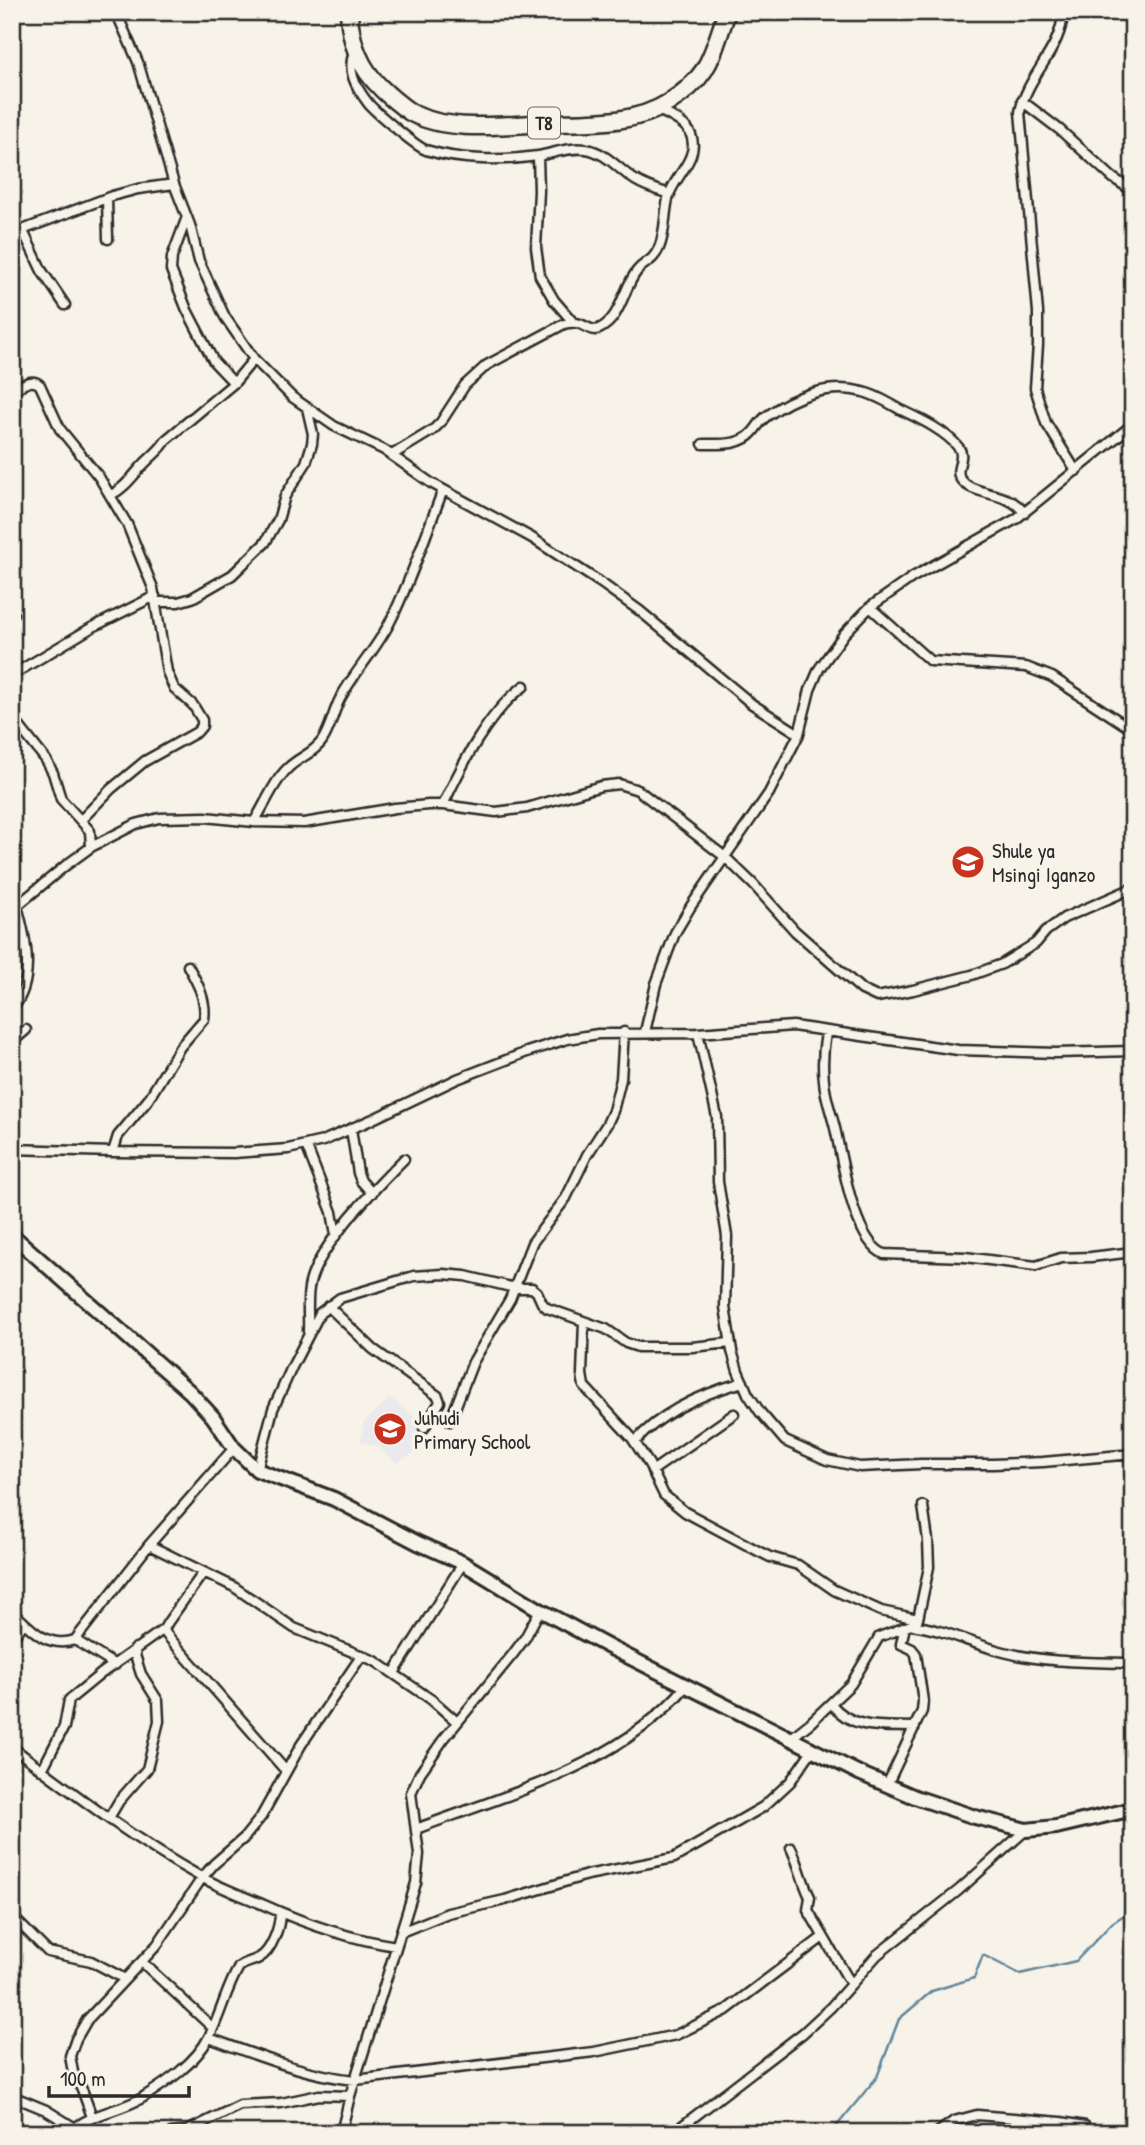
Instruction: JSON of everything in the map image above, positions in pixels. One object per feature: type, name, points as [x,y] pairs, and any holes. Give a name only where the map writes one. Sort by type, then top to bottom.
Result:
[{"type":"highway","name":"T8","points":[[349,12],[350,32],[362,66],[371,79],[396,101],[412,113],[449,124],[481,125],[582,122],[625,118],[657,109],[678,96],[711,62],[727,12]]},
{"type":"street","points":[[113,12],[120,21],[138,62],[199,261],[225,317],[254,359],[292,397],[334,426],[392,455],[443,490],[532,538],[601,583],[640,611],[752,704],[799,734]]},
{"type":"street","points":[[1063,12],[1063,25],[1058,38],[1022,101],[1021,125],[1038,327],[1035,388],[1046,423],[1076,471]]},
{"type":"street","points":[[355,50],[350,61],[354,83],[372,108],[416,145],[435,152],[481,158],[538,156],[565,150],[587,149],[601,154],[648,188],[670,194]]},
{"type":"street","points":[[1022,101],[1060,130],[1113,178],[1133,191]]},
{"type":"street","points":[[538,156],[537,247],[540,275],[554,300],[572,321],[597,331],[608,321],[623,299],[638,270],[651,261],[659,247],[670,194],[690,155],[692,136],[674,119],[657,109]]},
{"type":"street","points":[[12,234],[107,198],[138,189],[174,184]]},
{"type":"street","points":[[107,198],[108,239]]},
{"type":"street","points":[[187,217],[172,257],[172,270],[187,310],[214,362],[234,383]]},
{"type":"street","points":[[23,231],[43,271],[65,305]]},
{"type":"street","points":[[392,455],[442,422],[465,385],[486,365],[572,321]]},
{"type":"street","points":[[111,495],[126,485],[167,439],[234,383],[254,359]]},
{"type":"street","points":[[12,391],[31,381],[40,385],[60,429],[91,465],[111,495],[140,553],[155,599],[167,672],[174,688],[198,712],[202,720],[202,726],[190,737],[139,765],[80,820]]},
{"type":"street","points":[[703,444],[735,443],[745,439],[764,418],[807,394],[841,389],[861,391],[919,418],[948,438],[961,451],[959,477],[963,481],[1013,500],[1024,513]]},
{"type":"street","points":[[12,675],[100,623],[155,599],[178,602],[192,598],[232,575],[265,543],[278,520],[285,496],[306,463],[313,434],[307,408]]},
{"type":"street","points":[[645,1032],[656,984],[675,933],[769,793],[799,734],[810,690],[819,669],[844,634],[870,607],[941,560],[1024,513],[1133,425]]},
{"type":"street","points":[[254,822],[280,777],[290,766],[312,753],[321,742],[340,699],[390,622],[412,576],[443,490]]},
{"type":"street","points":[[870,607],[930,660],[940,663],[1026,667],[1039,671],[1133,730]]},
{"type":"street","points":[[443,805],[480,737],[513,694],[524,686]]},
{"type":"street","points":[[12,717],[46,760],[61,799],[90,831],[91,847]]},
{"type":"street","points":[[12,1009],[24,993],[26,979],[24,939],[15,908],[91,847],[136,824],[159,818],[205,817],[304,823],[395,808],[443,805],[484,811],[512,810],[548,803],[601,786],[619,784],[638,790],[725,857],[795,931],[862,990],[877,997],[972,975],[1002,964],[1036,943],[1046,931],[1064,918],[1133,888]]},
{"type":"street","points":[[113,1152],[117,1136],[148,1100],[180,1047],[204,1018],[199,986],[188,966]]},
{"type":"street","points":[[12,1149],[113,1152],[256,1152],[288,1149],[351,1129],[457,1079],[527,1052],[582,1036],[624,1032],[698,1033],[793,1026],[958,1050],[1056,1053],[1133,1051]]},
{"type":"street","points":[[12,1042],[26,1030]]},
{"type":"street","points":[[450,1421],[465,1379],[515,1288],[532,1243],[566,1198],[610,1116],[621,1079],[624,1032]]},
{"type":"street","points":[[826,1032],[822,1055],[824,1085],[859,1223],[870,1244],[877,1251],[884,1254],[983,1259],[1036,1266],[1061,1258],[1133,1252]]},
{"type":"street","points":[[698,1033],[717,1117],[719,1188],[727,1236],[725,1307],[730,1343],[743,1382],[760,1412],[785,1441],[827,1460],[860,1467],[1043,1462],[1131,1454],[1133,1470]]},
{"type":"street","points":[[351,1129],[358,1173],[361,1181],[372,1193]]},
{"type":"street","points":[[306,1145],[332,1212],[336,1236]]},
{"type":"street","points":[[308,1334],[309,1284],[320,1260],[336,1236],[404,1159]]},
{"type":"street","points":[[12,1235],[190,1392],[213,1417],[234,1448],[257,1470],[334,1499],[418,1544],[463,1563],[540,1610],[686,1686],[887,1785],[975,1818],[1026,1830],[1056,1827],[1133,1809]]},
{"type":"street","points":[[257,1470],[273,1409],[320,1313],[328,1306],[356,1293],[427,1273],[465,1276],[515,1288],[532,1288],[547,1308],[606,1329],[626,1343],[638,1347],[692,1347],[730,1343]]},
{"type":"street","points":[[328,1306],[373,1349],[438,1396],[440,1402],[424,1428]]},
{"type":"street","points":[[584,1322],[584,1386],[635,1442],[664,1495],[685,1512],[768,1556],[798,1565],[834,1590],[912,1623],[1022,1656],[1133,1663]]},
{"type":"street","points":[[635,1442],[650,1427],[678,1410],[709,1394],[743,1382]]},
{"type":"street","points":[[652,1471],[734,1414]]},
{"type":"street","points":[[75,1640],[149,1545],[234,1448]]},
{"type":"street","points":[[887,1785],[920,1719],[923,1701],[916,1654],[912,1648],[901,1644],[912,1623],[929,1567],[923,1506]]},
{"type":"street","points":[[149,1545],[234,1587],[294,1628],[362,1655],[394,1673],[457,1722]]},
{"type":"street","points":[[394,1673],[463,1563]]},
{"type":"street","points":[[42,1770],[64,1727],[69,1700],[164,1629],[203,1573]]},
{"type":"street","points":[[341,2133],[419,1868],[411,1803],[414,1785],[457,1722],[513,1654],[540,1610]]},
{"type":"street","points":[[12,1611],[41,1636],[55,1643],[75,1640],[115,1665]]},
{"type":"street","points":[[12,1639],[24,1623]]},
{"type":"street","points":[[790,1738],[831,1704],[858,1675],[879,1637],[912,1623]]},
{"type":"street","points":[[164,1629],[286,1771]]},
{"type":"street","points":[[109,1818],[119,1801],[150,1763],[159,1721],[159,1706],[139,1669],[136,1648]]},
{"type":"street","points":[[92,2117],[73,2072],[71,2051],[87,2020],[162,1939],[214,1864],[252,1829],[269,1805],[286,1771],[334,1693],[362,1655]]},
{"type":"street","points":[[416,1829],[579,1767],[654,1718],[675,1700],[686,1686]]},
{"type":"street","points":[[831,1704],[844,1718],[854,1723],[915,1727]]},
{"type":"street","points":[[12,1747],[109,1818],[202,1878],[279,1913],[342,1934],[396,1946]]},
{"type":"street","points":[[401,1932],[448,1913],[505,1900],[571,1880],[674,1858],[763,1807],[790,1782],[813,1749]]},
{"type":"street","points":[[673,2133],[803,2033],[831,2007],[877,1955],[960,1891],[1026,1830]]},
{"type":"street","points":[[791,1848],[810,1897],[808,1910],[851,1984]]},
{"type":"street","points":[[12,2095],[46,2110],[72,2130],[92,2117],[132,2103],[159,2087],[186,2065],[209,2038],[220,2006],[239,1967],[259,1959],[268,1950],[278,1926],[279,1913]]},
{"type":"street","points":[[12,1916],[48,1952],[91,1961],[125,1979]]},
{"type":"street","points":[[209,2038],[289,2065],[355,2080],[594,2052],[676,2035],[725,2011],[823,1937]]},
{"type":"street","points":[[142,1962],[213,2028]]},
{"type":"street","points":[[171,2133],[187,2131],[240,2105],[281,2103],[319,2095],[350,2096]]},
{"type":"street","points":[[937,2133],[954,2121],[977,2115],[1085,2126]]},
{"type":"shaded area","name":"Juhudi Primary School","points":[[390,1398],[419,1420],[414,1453],[396,1463],[378,1447],[361,1441],[363,1423]]},
{"type":"waterway","points":[[831,2133],[877,2077],[899,2019],[932,1991],[974,1978],[983,1955],[1020,1974],[1076,1961],[1112,1923],[1133,1909]]},
{"type":"place","name":"Shule ya Msingi Iganzo","points":[[968,862]]},
{"type":"place","name":"Juhudi Primary School","points":[[390,1429]]}]
